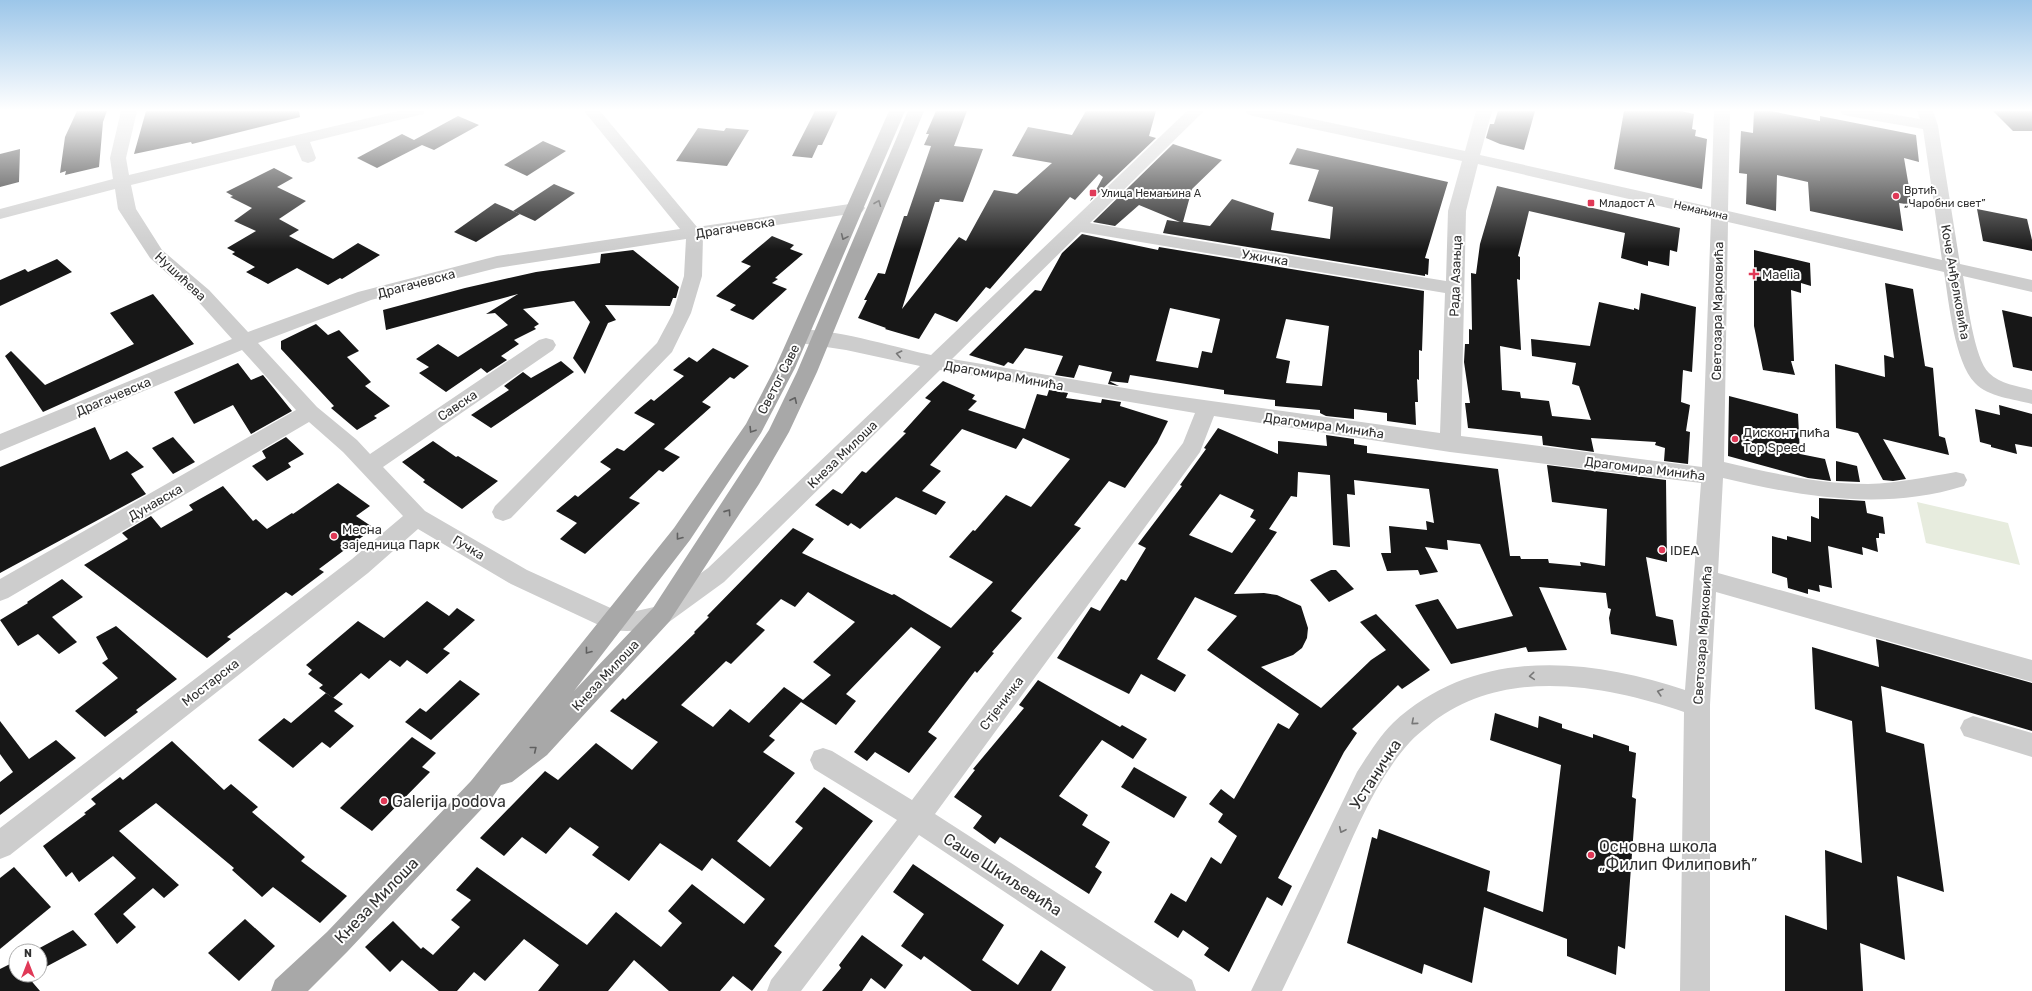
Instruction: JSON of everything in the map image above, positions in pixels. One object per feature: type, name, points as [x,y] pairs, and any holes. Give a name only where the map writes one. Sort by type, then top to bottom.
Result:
[{"type":"main road","name":"Светог Саве","points":[[612,620],[682,534],[754,428],[800,336],[878,157]]},
{"type":"main road","name":"Светог Саве","points":[[660,615],[779,432],[822,338],[897,157]]},
{"type":"main road","name":"Кнеза Милоша","points":[[481,790],[538,747],[660,615]]},
{"type":"main road","name":"Кнеза Милоша","points":[[286,991],[337,942],[481,790],[612,620]]},
{"type":"street","name":"Нушићева","points":[[118,157],[127,209],[156,254],[202,294],[244,341]]},
{"type":"street","points":[[0,214],[121,177],[196,157]]},
{"type":"street","points":[[0,203],[215,157]]},
{"type":"street","points":[[503,512],[665,347],[682,313],[693,276],[695,237],[630,157]]},
{"type":"street","name":"Кнеза Милоша","points":[[660,615],[716,575],[1148,157]]},
{"type":"street","name":"Немањина","points":[[1468,157],[2032,286]]},
{"type":"street","name":"Светозара Марковића","points":[[1694,991],[1697,705],[1713,472],[1721,157]]},
{"type":"street","name":"Коче Анђелковића","points":[[1934,157],[1952,268],[1970,359],[1982,378],[1996,387],[2032,397]]},
{"type":"street","name":"Рада Азањца","points":[[1450,444],[1457,211],[1471,158]]},
{"type":"street","name":"Драгачевска","points":[[0,443],[244,341],[366,296],[457,266],[497,262],[856,208]]},
{"type":"street","name":"Ужичка","points":[[1076,226],[1454,288]]},
{"type":"street","name":"Драгомира Минића","points":[[800,336],[822,338],[937,362],[1072,387],[1450,444],[1713,472],[1791,485],[1858,492],[1889,491],[1956,480]]},
{"type":"street","name":"Гучка","points":[[244,341],[310,412],[350,446],[417,517],[519,577],[612,620],[632,622],[660,615]]},
{"type":"street","name":"Савска","points":[[369,465],[546,345]]},
{"type":"street","name":"Стјеничка","points":[[782,991],[916,817],[1193,446],[1206,408]]},
{"type":"street","name":"Дунавска","points":[[0,591],[310,412]]},
{"type":"street","name":"Мостарска","points":[[0,845],[360,566],[417,517]]},
{"type":"street","points":[[1706,579],[2032,671]]},
{"type":"street","name":"Устаничка","points":[[1266,991],[1354,804],[1382,756],[1402,732],[1428,710],[1454,695],[1488,682],[1533,675],[1588,676],[1634,684],[1697,705]]},
{"type":"street","points":[[1973,728],[2032,745]]},
{"type":"street","name":"Саше Шкиљевића","points":[[823,760],[916,817],[1181,991]]},
{"type":"shaded area","points":[[1917,502],[2008,523],[2020,565],[1926,543]]},
{"type":"building","points":[[0,157],[20,157],[19,182],[0,187]]},
{"type":"building","points":[[62,157],[100,157],[99,167],[65,175],[66,171],[60,173]]},
{"type":"building","points":[[358,157],[398,157],[377,168],[357,158]]},
{"type":"building","points":[[517,157],[556,157],[527,176],[504,165]]},
{"type":"building","points":[[679,157],[732,157],[727,166],[676,161]]},
{"type":"building","points":[[927,157],[980,157],[963,202],[940,199],[939,202],[935,202],[902,309],[959,237],[966,241],[994,190],[1017,194],[1052,163],[1019,157],[1136,157],[1090,201],[1103,177],[1099,174],[1075,200],[1070,197],[990,289],[986,287],[957,322],[935,313],[919,339],[885,329],[886,328],[858,318],[867,300],[864,300],[878,273],[885,274],[904,216],[907,216]]},
{"type":"building","points":[[1159,157],[1214,157],[1222,160],[1192,189],[1183,222],[1210,226],[1232,199],[1274,213],[1271,230],[1330,239],[1333,207],[1308,201],[1319,170],[1289,164],[1292,157],[1338,157],[1448,182],[1425,258],[1429,259],[1428,275],[1425,274],[1425,276],[1163,233],[1167,220],[1180,222],[1139,205],[1115,226],[1093,222]]},
{"type":"building","points":[[1616,157],[1705,157],[1702,189],[1614,169]]},
{"type":"building","points":[[1740,157],[1918,157],[1919,162],[1904,158],[1912,205],[1899,203],[1903,231],[1810,211],[1808,182],[1777,175],[1776,211],[1746,204],[1747,174],[1739,173]]},
{"type":"building","points":[[274,168],[293,178],[277,187],[306,201],[279,219],[299,230],[289,236],[333,259],[358,243],[380,255],[342,279],[340,278],[328,285],[297,268],[268,284],[246,272],[255,267],[232,254],[235,252],[227,248],[256,231],[234,221],[252,208],[230,197],[233,196],[226,192]]},
{"type":"building","points":[[554,184],[575,193],[535,221],[513,211]]},
{"type":"building","points":[[1497,186],[1680,228],[1677,252],[1670,250],[1669,266],[1648,261],[1648,266],[1621,258],[1625,233],[1529,211],[1518,256],[1520,257],[1520,280],[1517,279],[1521,350],[1500,346],[1502,390],[1520,392],[1521,398],[1549,401],[1552,416],[1591,420],[1579,386],[1572,384],[1576,363],[1532,356],[1531,339],[1590,346],[1599,302],[1639,310],[1641,293],[1696,307],[1692,372],[1683,370],[1681,402],[1690,405],[1686,431],[1690,432],[1688,464],[1664,461],[1665,448],[1655,445],[1656,442],[1591,438],[1594,452],[1543,445],[1542,436],[1468,428],[1465,403],[1470,403],[1464,362],[1465,344],[1469,344],[1469,329],[1472,330],[1471,273],[1476,274],[1480,244]]},
{"type":"building","points":[[495,203],[520,214],[476,242],[454,232]]},
{"type":"building","points":[[1977,209],[2027,219],[2032,240],[2032,251],[1983,241]]},
{"type":"building","points":[[1082,234],[1158,250],[1159,247],[1424,291],[1422,351],[1419,350],[1419,380],[1417,379],[1418,402],[1415,402],[1416,425],[1387,421],[1387,413],[1354,409],[1354,419],[1326,416],[1320,413],[1320,410],[1275,406],[1275,400],[1224,394],[1224,390],[1130,375],[1128,383],[1109,381],[1112,372],[1079,365],[1074,378],[1055,375],[1063,356],[1025,348],[1013,364],[1008,362],[1004,366],[969,355],[1035,290],[1041,291],[1062,253]],"holes":[[[1170,308],[1220,319],[1212,353],[1202,351],[1198,368],[1156,361]],[[1286,319],[1329,326],[1322,386],[1286,383],[1290,361],[1276,358]]]},
{"type":"building","points":[[772,236],[794,245],[790,249],[803,254],[775,278],[778,279],[772,283],[787,289],[753,320],[730,310],[736,305],[716,296],[751,266],[741,262]]},
{"type":"building","points":[[633,250],[679,287],[676,298],[673,298],[670,306],[605,305],[616,320],[608,323],[585,374],[573,358],[590,322],[574,301],[523,309],[539,324],[534,327],[536,329],[514,340],[519,344],[501,356],[507,360],[487,373],[481,368],[446,392],[419,373],[429,367],[416,359],[438,344],[458,357],[508,325],[495,313],[486,314],[518,294],[386,330],[383,310],[465,288],[536,272],[600,263],[601,254]]},
{"type":"building","points":[[1754,250],[1810,263],[1811,286],[1801,283],[1801,293],[1791,290],[1794,361],[1791,361],[1795,375],[1763,370],[1754,326]]},
{"type":"building","points":[[57,259],[72,272],[0,306],[0,280],[25,269],[28,272]]},
{"type":"building","points":[[1885,283],[1913,289],[1925,366],[1933,368],[1939,436],[1945,438],[1949,455],[1883,439],[1906,479],[1893,481],[1883,480],[1858,433],[1836,428],[1835,364],[1885,377],[1884,355],[1894,358]]},
{"type":"building","points":[[153,294],[194,344],[43,412],[5,356],[11,351],[45,385],[134,344],[110,313]]},
{"type":"building","points":[[2002,310],[2032,317],[2032,371],[2013,367]]},
{"type":"building","points":[[316,324],[328,335],[339,330],[359,351],[347,357],[371,382],[365,386],[390,406],[374,416],[377,418],[357,430],[331,408],[334,406],[281,349],[281,341]]},
{"type":"building","points":[[713,348],[749,366],[734,379],[730,377],[702,402],[711,407],[664,449],[680,457],[663,472],[659,470],[629,498],[640,503],[585,554],[560,539],[577,523],[556,511],[575,495],[578,497],[611,469],[600,462],[617,448],[624,451],[655,424],[634,413],[651,399],[654,401],[684,376],[673,370],[689,357],[697,362]]},
{"type":"building","points":[[561,361],[574,372],[491,428],[471,415],[509,390],[504,386],[523,372],[531,378]]},
{"type":"building","points":[[238,363],[251,380],[263,375],[292,411],[251,434],[233,405],[194,424],[174,392]]},
{"type":"building","points":[[943,381],[975,395],[972,399],[977,401],[968,410],[1025,429],[1037,394],[1047,396],[1049,390],[1068,393],[1066,398],[1101,403],[1102,399],[1121,402],[1120,406],[1168,421],[1157,443],[1125,488],[1109,481],[1074,525],[1081,528],[1011,611],[1022,618],[992,652],[994,653],[977,673],[975,671],[928,732],[937,738],[909,773],[875,752],[867,761],[854,752],[941,647],[911,627],[846,694],[856,701],[836,725],[801,702],[769,736],[775,740],[763,752],[795,773],[737,841],[770,867],[803,828],[795,822],[824,787],[873,821],[774,946],[782,952],[752,991],[733,976],[720,991],[669,991],[634,960],[608,991],[538,991],[559,965],[524,939],[485,981],[474,972],[457,991],[439,991],[402,960],[390,972],[365,947],[393,921],[421,949],[423,947],[433,955],[460,927],[451,920],[471,900],[456,890],[477,867],[587,945],[616,912],[661,947],[682,923],[668,911],[692,884],[744,924],[765,899],[712,858],[702,871],[660,843],[629,881],[592,855],[599,847],[570,827],[546,854],[522,837],[504,856],[480,838],[545,771],[558,780],[596,743],[632,770],[658,742],[610,711],[623,698],[625,700],[695,633],[694,632],[709,617],[707,616],[793,528],[814,539],[802,553],[892,595],[894,594],[951,628],[993,582],[949,557],[973,530],[975,531],[1006,495],[1031,507],[1070,459],[1023,438],[1016,449],[962,429],[930,465],[941,471],[922,491],[946,502],[936,515],[896,497],[860,529],[851,523],[848,526],[815,505],[833,489],[842,494],[862,471],[866,473],[906,433],[903,432],[931,401],[925,398]],"holes":[[[808,592],[855,622],[813,662],[831,675],[803,700],[784,687],[749,723],[730,709],[713,727],[681,705],[726,661],[731,664],[765,630],[756,624],[781,599],[795,607]]]},
{"type":"building","points":[[1109,381],[1119,386],[1108,384]]},
{"type":"building","points":[[1729,396],[1798,414],[1800,454],[1825,459],[1831,481],[1808,478],[1728,456]]},
{"type":"building","points":[[1999,405],[2032,414],[2032,447],[2015,444],[2017,454],[1991,447],[1991,445],[1980,442],[1975,409],[2000,415]]},
{"type":"building","points":[[95,427],[110,460],[127,451],[144,467],[131,474],[146,494],[0,573],[0,467]]},
{"type":"building","points":[[1218,428],[1278,454],[1278,441],[1327,446],[1326,435],[1354,439],[1354,444],[1367,446],[1367,453],[1498,469],[1510,556],[1520,556],[1521,559],[1548,559],[1549,563],[1581,566],[1580,562],[1605,566],[1607,509],[1552,502],[1547,465],[1666,480],[1667,562],[1646,557],[1656,616],[1673,620],[1677,646],[1611,634],[1609,618],[1611,609],[1608,608],[1606,593],[1539,587],[1567,650],[1528,652],[1526,647],[1451,664],[1415,605],[1438,599],[1457,629],[1513,616],[1480,544],[1447,540],[1448,550],[1425,547],[1438,572],[1420,575],[1418,570],[1387,571],[1381,553],[1391,553],[1389,526],[1427,530],[1426,521],[1434,523],[1429,489],[1354,480],[1355,495],[1347,494],[1350,547],[1333,545],[1330,475],[1298,472],[1297,497],[1291,496],[1269,529],[1277,532],[1234,594],[1264,593],[1277,595],[1301,606],[1308,628],[1307,638],[1302,648],[1293,655],[1261,667],[1321,708],[1371,660],[1386,650],[1360,622],[1376,614],[1430,670],[1402,689],[1398,685],[1352,729],[1357,733],[1344,752],[1278,878],[1292,886],[1282,906],[1267,897],[1229,972],[1204,955],[1209,948],[1183,930],[1178,938],[1154,922],[1171,893],[1186,902],[1211,857],[1221,864],[1237,836],[1218,822],[1223,814],[1209,804],[1221,789],[1234,799],[1278,723],[1289,729],[1299,714],[1207,650],[1237,616],[1195,597],[1157,659],[1186,675],[1175,692],[1141,674],[1129,694],[1057,658],[1091,607],[1100,611],[1121,579],[1126,581],[1146,548],[1138,544],[1182,486],[1180,485],[1206,449],[1204,448]],"holes":[[[1220,494],[1254,510],[1250,517],[1256,520],[1232,553],[1189,535]]]},
{"type":"building","points":[[173,437],[195,462],[173,474],[152,448]]},
{"type":"building","points":[[286,437],[304,454],[288,463],[291,467],[267,481],[252,466],[266,458],[262,451]]},
{"type":"building","points":[[433,441],[456,457],[458,456],[498,481],[462,509],[423,482],[425,480],[402,462]]},
{"type":"building","points":[[1836,461],[1857,466],[1860,482],[1836,481]]},
{"type":"building","points":[[338,483],[370,506],[356,516],[374,528],[319,569],[324,572],[292,596],[286,592],[227,637],[231,639],[207,658],[84,565],[128,539],[122,533],[151,516],[161,528],[193,510],[189,505],[223,486],[253,521],[256,519],[267,529],[292,513],[293,514]]},
{"type":"building","points":[[1819,498],[1865,501],[1867,513],[1883,517],[1885,534],[1879,533],[1879,538],[1876,538],[1878,552],[1862,547],[1863,555],[1828,546],[1832,588],[1819,585],[1820,592],[1808,589],[1808,594],[1788,588],[1787,578],[1772,573],[1772,536],[1787,540],[1787,536],[1811,542],[1811,516],[1819,519]]},
{"type":"building","points":[[1331,570],[1336,570],[1354,589],[1329,602],[1310,580]]},
{"type":"building","points":[[62,579],[83,597],[52,617],[77,642],[59,654],[38,634],[18,646],[0,620],[28,603],[27,602]]},
{"type":"building","points":[[427,601],[449,616],[457,608],[475,620],[443,649],[450,653],[427,674],[407,660],[400,667],[390,660],[369,679],[361,673],[333,698],[319,688],[323,685],[308,674],[312,670],[306,665],[358,621],[384,638]]},
{"type":"building","points":[[116,626],[177,679],[136,710],[138,712],[105,737],[75,711],[118,678],[102,663],[108,659],[96,637]]},
{"type":"building","points":[[1876,639],[2032,683],[2032,731],[1881,686],[1886,732],[1924,744],[1944,892],[1897,876],[1905,960],[1860,943],[1863,991],[1785,991],[1785,915],[1827,930],[1825,850],[1862,863],[1852,721],[1815,709],[1812,647],[1879,667]]},
{"type":"building","points":[[460,680],[480,694],[431,740],[405,722],[420,708],[426,712]]},
{"type":"building","points":[[1038,680],[1120,727],[1122,725],[1147,739],[1133,759],[1102,740],[1059,796],[1088,815],[1082,825],[1110,842],[1095,867],[1102,872],[1089,894],[1000,837],[995,844],[973,828],[982,816],[954,797],[975,770],[973,769],[1024,708],[1019,705]]},
{"type":"building","points":[[326,693],[343,704],[334,711],[354,726],[330,748],[322,742],[293,768],[258,740],[284,718],[291,723]]},
{"type":"building","name":"Основна школа „Филип Филиповић”","points":[[1495,713],[1538,728],[1539,716],[1562,724],[1562,728],[1593,738],[1593,734],[1629,746],[1629,751],[1636,753],[1632,797],[1636,799],[1625,949],[1618,946],[1616,975],[1567,956],[1567,939],[1484,907],[1472,983],[1424,964],[1422,974],[1347,943],[1372,837],[1377,839],[1379,829],[1490,871],[1487,891],[1543,912],[1561,765],[1490,740]]},
{"type":"building","points":[[0,721],[29,759],[56,740],[76,758],[0,815],[0,782],[13,772],[0,754]]},
{"type":"building","points":[[412,737],[436,753],[422,767],[430,772],[372,831],[340,808]]},
{"type":"building","points":[[172,741],[224,790],[231,784],[258,807],[252,812],[305,857],[301,861],[347,896],[320,923],[273,887],[262,897],[232,870],[234,868],[156,803],[119,831],[179,885],[164,898],[153,888],[123,914],[136,927],[117,944],[94,914],[136,878],[113,856],[79,882],[72,872],[66,877],[43,846],[86,814],[84,813],[96,804],[91,799],[120,777],[123,780]]},
{"type":"building","points":[[1134,767],[1187,797],[1174,818],[1121,787]]},
{"type":"building","points":[[913,864],[1004,925],[982,960],[1018,985],[1041,950],[1066,967],[1051,991],[972,991],[924,956],[921,960],[901,946],[924,914],[893,892]]},
{"type":"building","points":[[14,867],[51,907],[0,949],[0,878]]},
{"type":"building","points":[[245,919],[275,946],[239,981],[208,953]]},
{"type":"building","points":[[73,930],[87,945],[48,966],[48,943]]},
{"type":"building","points":[[862,935],[903,965],[885,989],[871,978],[862,991],[822,991],[841,968],[839,965]]},
{"type":"building","points":[[8,965],[8,983],[33,983],[40,991],[0,991],[0,969]]},
{"type":"place","name":"Улица Немањина А","points":[[1093,193]]},
{"type":"place","name":"Вртић „Чаробни свет”","points":[[1896,196]]},
{"type":"place","name":"Младост А","points":[[1591,203]]},
{"type":"place","name":"Maelia","points":[[1754,274]]},
{"type":"place","name":"Дисконт пића Top Speed","points":[[1735,439]]},
{"type":"place","name":"Месна заједница Парк","points":[[334,536]]},
{"type":"place","name":"IDEA","points":[[1662,550]]},
{"type":"place","name":"Galerija podova","points":[[384,801]]},
{"type":"place","name":"Основна школа „Филип Филиповић”","points":[[1591,855]]}]
